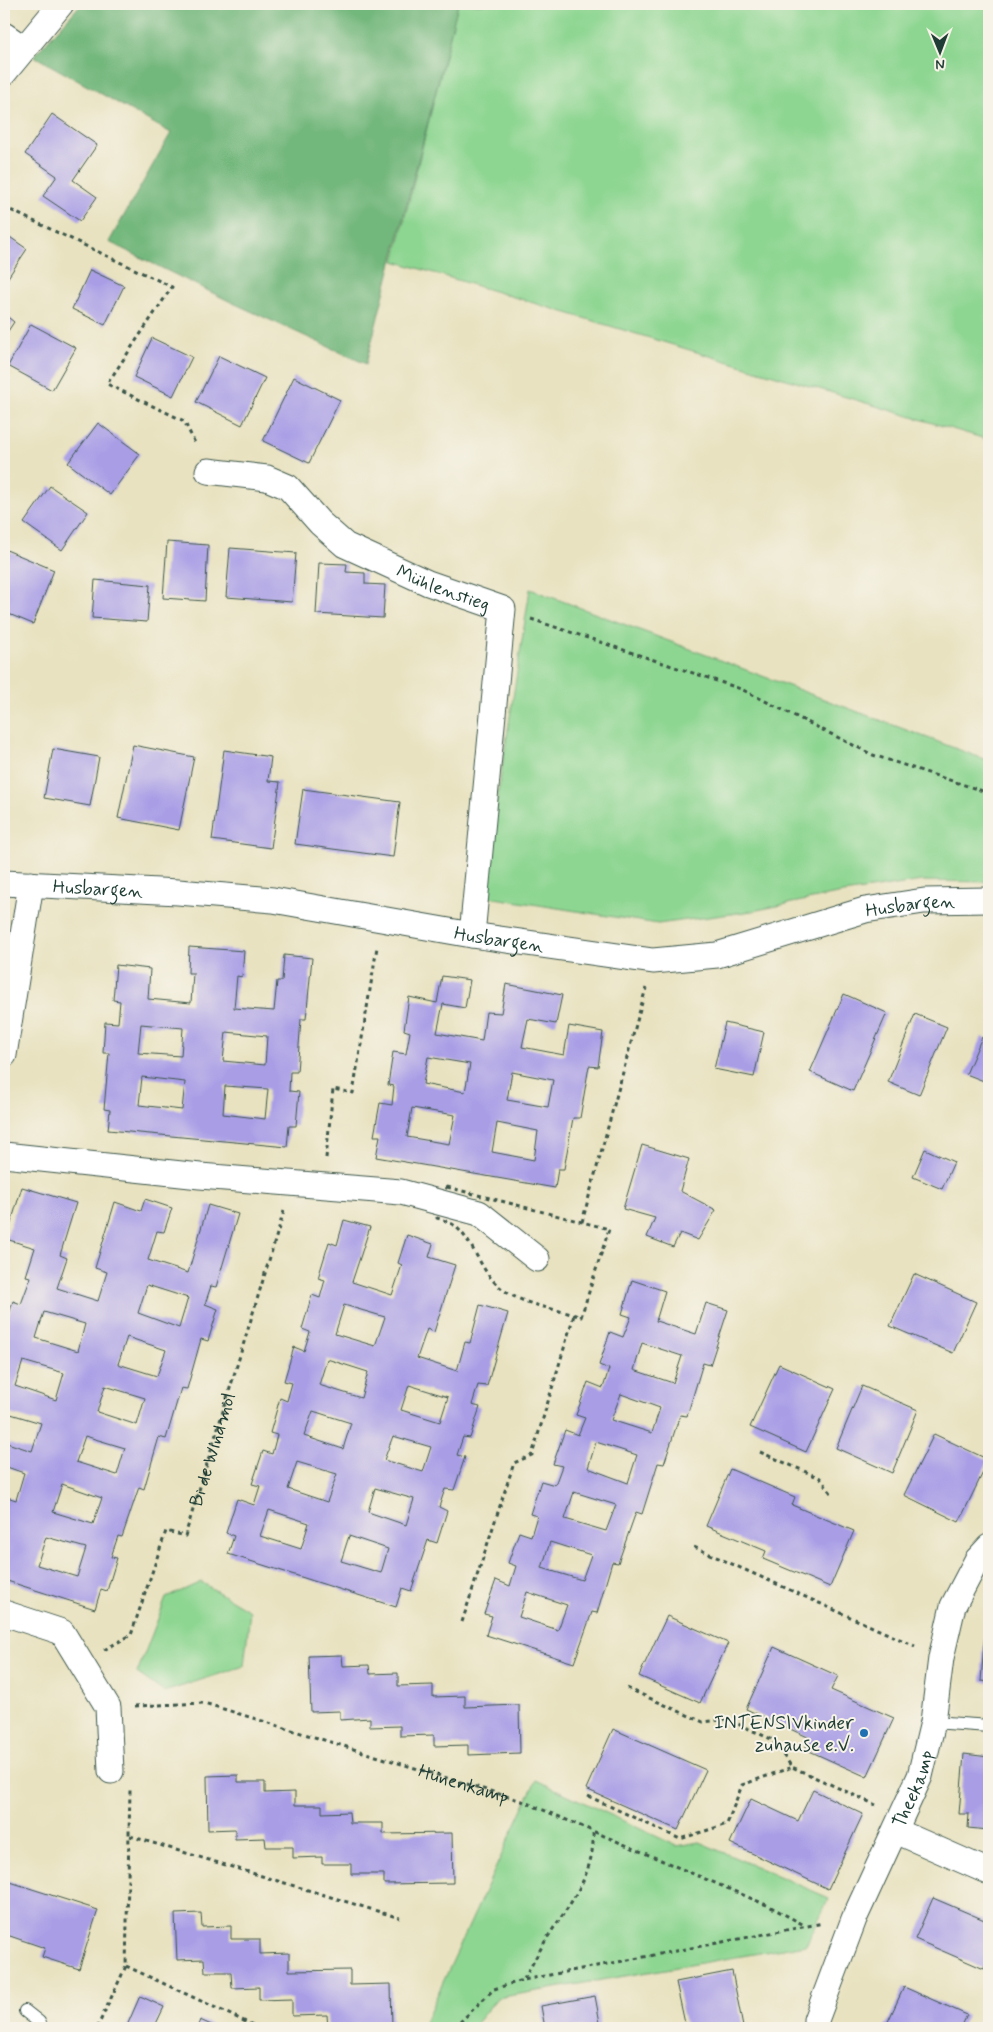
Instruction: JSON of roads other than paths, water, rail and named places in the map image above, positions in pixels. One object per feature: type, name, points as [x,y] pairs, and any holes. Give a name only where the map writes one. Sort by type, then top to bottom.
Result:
[{"type":"street","points":[[4,73],[14,41],[61,4]]},
{"type":"street","name":"Mühlenstieg","points":[[208,471],[267,478],[288,487],[320,523],[345,545],[428,582],[503,610],[472,935]]},
{"type":"street","name":"Husbargen","points":[[4,883],[178,892],[273,900],[382,917],[472,935],[653,961],[717,955],[865,910],[924,901],[989,900]]},
{"type":"street","points":[[4,1055],[31,884]]},
{"type":"street","points":[[4,1154],[292,1184],[401,1192],[480,1213],[537,1259]]},
{"type":"street","name":"Theekamp","points":[[816,2028],[816,2020],[854,1919],[920,1776],[933,1722],[941,1658],[953,1606],[977,1560],[989,1547]]},
{"type":"street","points":[[4,1612],[62,1632],[108,1707],[111,1771]]},
{"type":"street","points":[[899,1824],[989,1872]]},
{"type":"lane","points":[[933,1722],[989,1726]]},
{"type":"lane","points":[[25,2011],[42,2028]]},
{"type":"place","name":"INTENSIVkinder zuhause e.V.","points":[[864,1733]]}]
